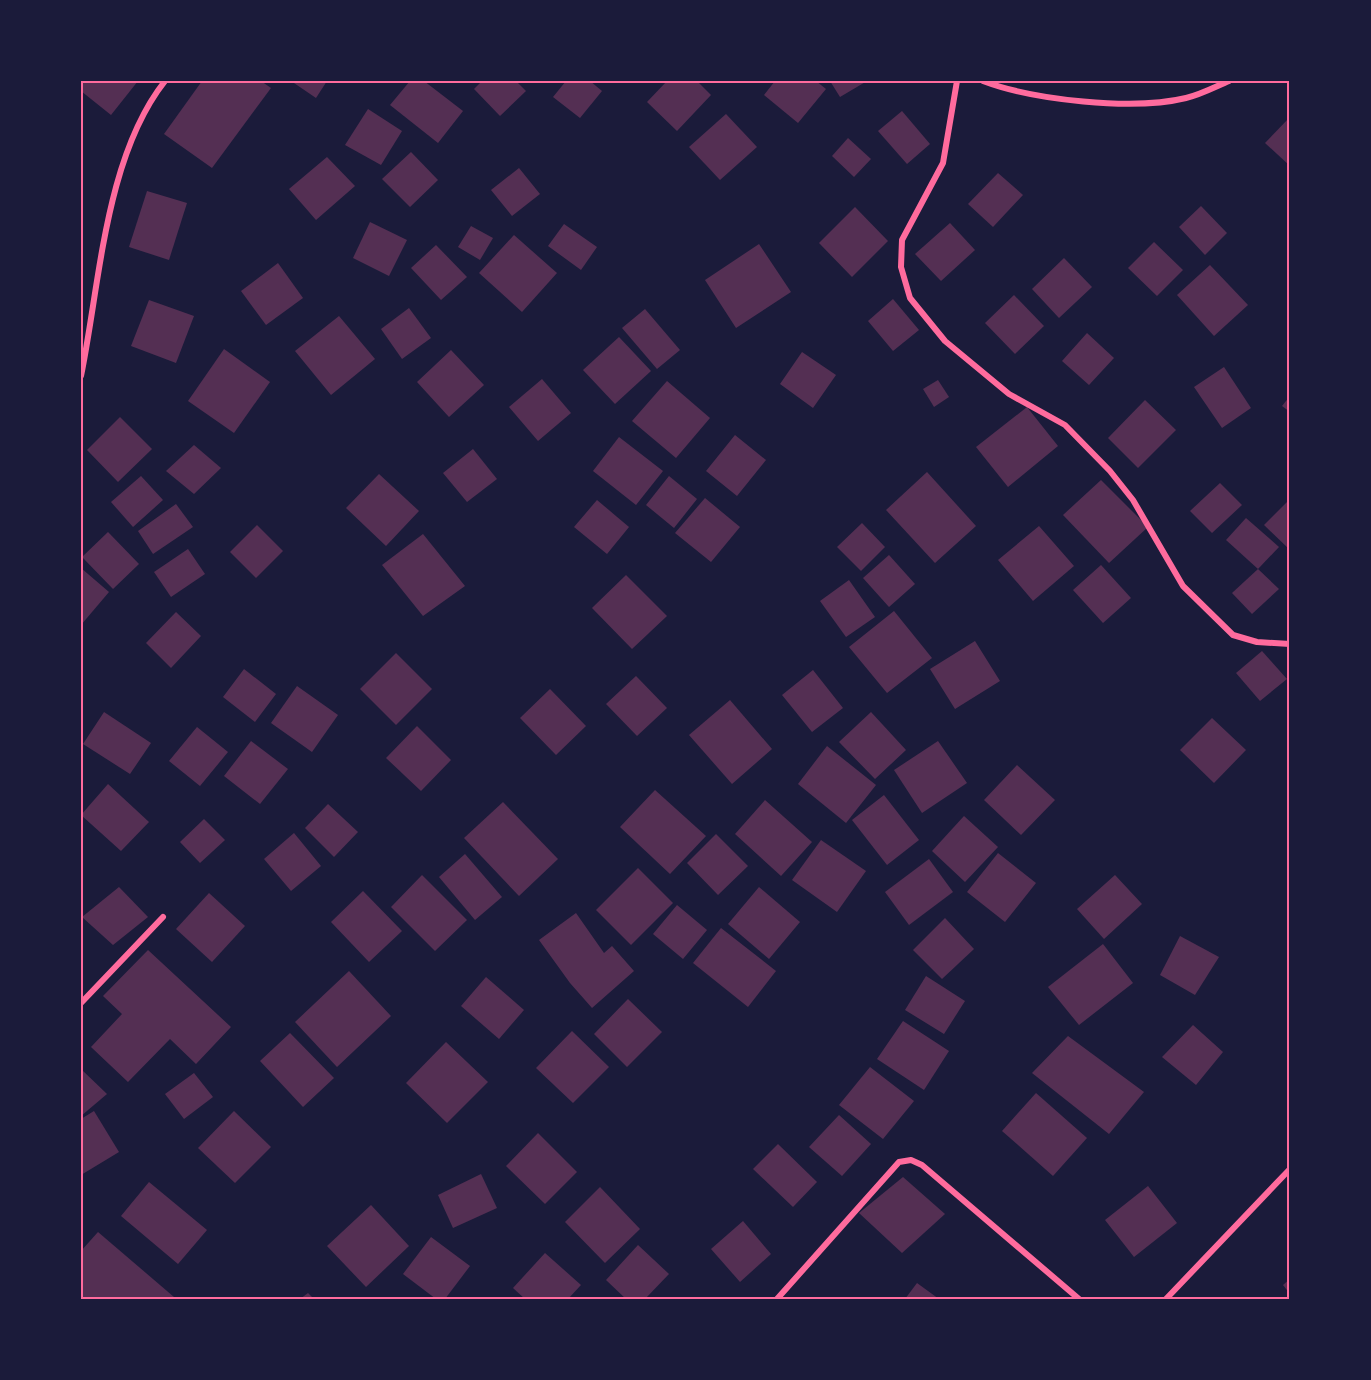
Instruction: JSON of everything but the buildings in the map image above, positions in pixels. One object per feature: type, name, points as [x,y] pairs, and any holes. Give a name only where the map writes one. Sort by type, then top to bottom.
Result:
[{"type":"street","points":[[81,376],[118,180],[129,141],[148,102],[165,81]]},
{"type":"street","points":[[957,81],[943,163],[902,240],[901,267],[910,298],[945,341],[1010,394],[1065,425],[1110,471],[1133,500],[1183,586],[1233,635],[1257,642],[1290,644]]},
{"type":"street","points":[[983,81],[1004,89],[1121,104],[1186,98],[1229,81]]},
{"type":"street","points":[[81,1003],[163,917]]},
{"type":"street","points":[[777,1299],[899,1162],[911,1160],[922,1165],[1079,1299]]},
{"type":"street","points":[[1166,1299],[1290,1169]]}]
